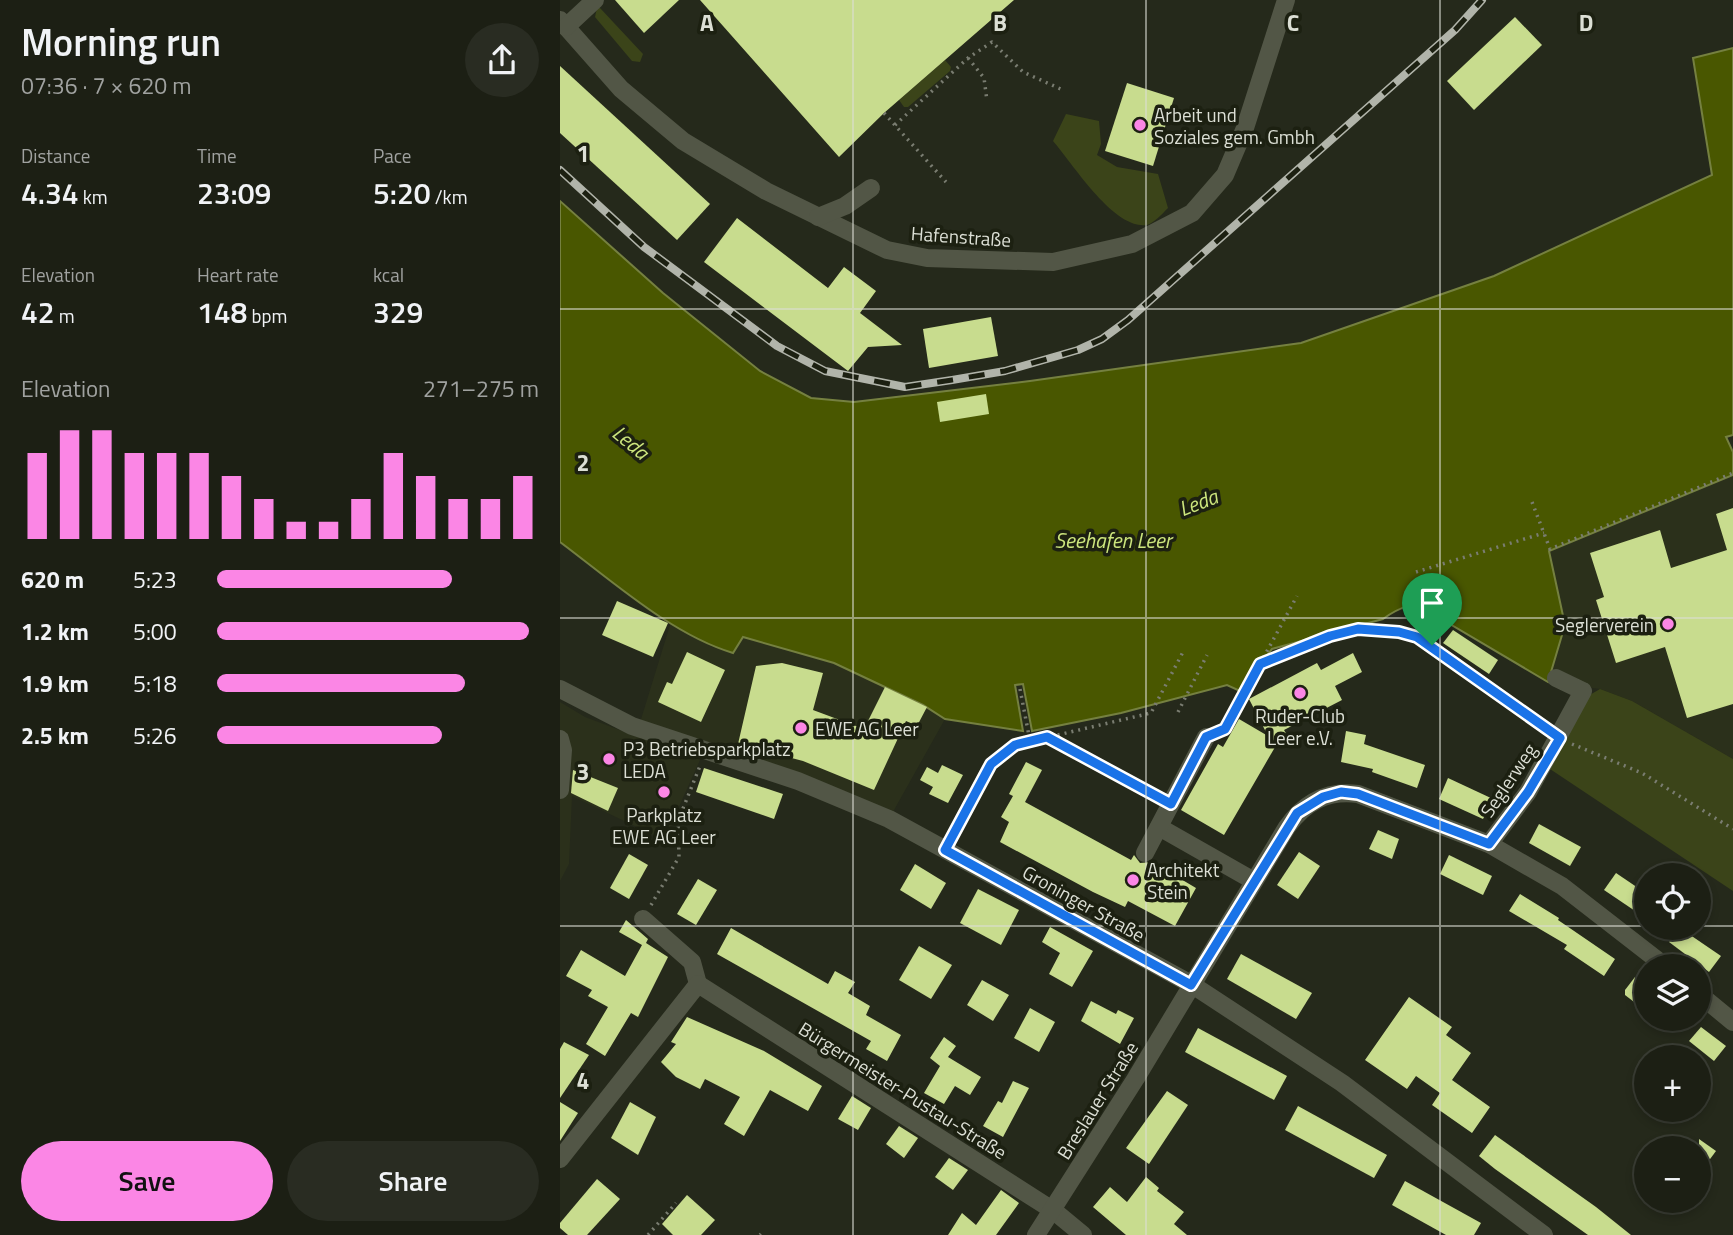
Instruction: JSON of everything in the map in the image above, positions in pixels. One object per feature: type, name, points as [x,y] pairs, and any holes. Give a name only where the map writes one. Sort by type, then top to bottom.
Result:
[{"type":"street","points":[[563,23],[595,0]]},
{"type":"street","name":"Hafenstraße","points":[[563,23],[621,89],[682,141],[766,191],[887,250],[927,258],[1053,262],[1132,244],[1192,213],[1225,175],[1245,128],[1286,0]]},
{"type":"street","points":[[818,216],[845,206],[871,188]]},
{"type":"street","name":"Seglerweg","points":[[1489,844],[1528,792],[1560,738],[1583,691],[1556,678]]},
{"type":"street","name":"Groninger Straße","points":[[562,695],[680,750],[707,752],[811,786],[889,819],[1191,985],[1271,1034],[1353,1091],[1544,1235]]},
{"type":"street","points":[[1145,853],[1206,737]]},
{"type":"street","points":[[560,738],[563,750],[560,790]]},
{"type":"street","name":"Breslauer Straße","points":[[1036,1235],[1054,1211],[1254,881],[1297,813],[1308,804],[1341,792],[1392,805],[1489,844],[1562,886],[1650,954]]},
{"type":"street","points":[[1159,827],[1254,881]]},
{"type":"street","points":[[560,1159],[698,984],[692,962],[643,919]]},
{"type":"street","name":"Bürgermeister-Pustau-Straße","points":[[698,984],[1054,1211],[1083,1235]]},
{"type":"street","points":[[1711,1004],[1733,1022]]},
{"type":"path","points":[[895,125],[968,58],[992,42],[1024,72],[1063,90]]},
{"type":"path","points":[[968,58],[984,78],[987,101]]},
{"type":"path","points":[[884,113],[946,183]]},
{"type":"path","points":[[1532,502],[1550,548],[1733,473]]},
{"type":"path","points":[[1416,572],[1544,533]]},
{"type":"path","points":[[1206,737],[1225,729],[1297,596]]},
{"type":"path","points":[[1260,664],[1330,636],[1358,629],[1399,632],[1432,645],[1560,738],[1642,773],[1733,830]]},
{"type":"path","points":[[945,850],[991,764],[1002,752],[1030,741],[1151,713],[1183,652]]},
{"type":"path","points":[[1178,712],[1208,655]]},
{"type":"path","points":[[1020,689],[1030,741]]},
{"type":"path","points":[[1047,737],[1171,804]]},
{"type":"path","points":[[643,919],[679,857],[678,821],[707,752]]},
{"type":"path","points":[[648,1235],[676,1203]]},
{"type":"shaded area","points":[[597,8],[600,8],[643,54],[640,62],[632,61],[595,17]]},
{"type":"shaded area","points":[[945,60],[951,67],[950,71],[908,107],[904,107],[899,100]]},
{"type":"shaded area","points":[[1066,114],[1099,121],[1101,144],[1097,155],[1117,167],[1158,174],[1168,208],[1158,218],[1147,225],[1134,224],[1108,207],[1095,193],[1053,141]]},
{"type":"shaded area","points":[[1733,475],[1733,759],[1632,701],[1600,689],[1548,682],[1565,625],[1549,551]]},
{"type":"shaded area","points":[[671,622],[712,647],[733,653],[743,636],[834,663],[923,705],[945,719],[889,819],[638,729]]},
{"type":"shaded area","points":[[1600,689],[1632,701],[1733,759],[1733,891],[1711,876],[1711,863],[1691,863],[1544,765],[1576,703]]},
{"type":"shaded area","points":[[560,702],[585,717],[700,760],[664,840],[572,796],[569,864],[560,881]]},
{"type":"water","name":"Seehafen Leer","points":[[1733,48],[1733,435],[1726,437],[1733,452],[1733,475],[1549,551],[1565,625],[1548,682],[1450,624],[1440,600],[1410,605],[1383,619],[1272,649],[1240,691],[1227,685],[1121,713],[1032,731],[1023,684],[1015,685],[1023,731],[945,719],[923,705],[834,663],[743,637],[733,653],[710,645],[643,605],[560,542],[560,201],[663,293],[760,371],[811,398],[854,402],[1030,381],[1301,343],[1494,276],[1712,175],[1693,58]]},
{"type":"building","points":[[615,0],[679,0],[644,33]]},
{"type":"building","points":[[700,0],[1014,0],[884,113],[839,157]]},
{"type":"building","points":[[1515,17],[1542,45],[1474,110],[1447,81]]},
{"type":"building","points":[[560,66],[710,204],[677,240],[560,133]]},
{"type":"building","name":"Arbeit und Soziales gem. Gmbh","points":[[1127,83],[1174,98],[1153,166],[1105,151]]},
{"type":"building","points":[[737,218],[828,288],[844,267],[876,291],[860,313],[902,345],[868,347],[848,371],[704,262]]},
{"type":"building","points":[[991,317],[998,356],[929,368],[923,329]]},
{"type":"building","points":[[986,394],[989,414],[940,422],[937,402]]},
{"type":"building","name":"Seglerverein","points":[[1733,508],[1733,704],[1687,718],[1665,647],[1616,663],[1596,600],[1604,597],[1590,553],[1660,530],[1671,568],[1727,550],[1716,514]]},
{"type":"building","points":[[617,601],[668,623],[653,657],[602,635]]},
{"type":"building","points":[[1453,630],[1498,660],[1489,674],[1443,643]]},
{"type":"building","points":[[687,652],[725,670],[701,722],[658,702],[667,682],[672,684]]},
{"type":"building","points":[[1353,653],[1362,672],[1335,686],[1342,700],[1284,730],[1288,737],[1278,742],[1224,835],[1181,810],[1218,744],[1223,747],[1239,719],[1268,736],[1249,699],[1317,663],[1321,670]]},
{"type":"building","name":"EWE AG Leer","points":[[782,663],[823,673],[813,710],[864,729],[885,687],[927,707],[917,726],[906,721],[874,790],[803,761],[738,744],[756,666]]},
{"type":"building","points":[[1346,731],[1366,735],[1364,744],[1425,765],[1417,788],[1372,772],[1373,769],[1341,762]]},
{"type":"building","points":[[1026,762],[1042,770],[1025,802],[1131,860],[1134,855],[1140,863],[1152,862],[1196,888],[1175,926],[1128,901],[1125,907],[1093,892],[1000,842],[1009,822],[1001,817],[1013,796],[1009,794]]},
{"type":"building","points":[[942,765],[963,775],[948,803],[929,794],[933,787],[920,780],[927,767],[938,773]]},
{"type":"building","points":[[704,768],[783,794],[774,819],[696,792]]},
{"type":"building","points":[[573,770],[618,788],[608,811],[571,793]]},
{"type":"building","points":[[1448,778],[1493,799],[1483,819],[1439,799]]},
{"type":"building","points":[[1539,824],[1581,847],[1570,866],[1529,843]]},
{"type":"building","points":[[1378,830],[1399,839],[1392,859],[1369,849]]},
{"type":"building","points":[[1299,852],[1320,866],[1298,899],[1277,885]]},
{"type":"building","points":[[629,854],[648,865],[629,899],[610,888]]},
{"type":"building","points":[[1449,855],[1492,876],[1483,895],[1440,874]]},
{"type":"building","points":[[915,864],[946,883],[931,909],[900,890]]},
{"type":"building","points":[[1616,873],[1634,885],[1634,910],[1604,890]]},
{"type":"building","points":[[698,879],[717,890],[696,925],[677,914]]},
{"type":"building","points":[[978,889],[1019,910],[1001,945],[960,923]]},
{"type":"building","points":[[1520,894],[1559,918],[1558,920],[1615,959],[1604,976],[1564,949],[1567,945],[1509,911]]},
{"type":"building","points":[[626,920],[648,939],[646,943],[668,957],[638,1017],[631,1013],[605,1056],[586,1044],[608,1007],[588,996],[592,990],[566,976],[581,950],[625,976],[642,945],[619,932]]},
{"type":"building","points":[[1050,927],[1093,951],[1072,987],[1049,974],[1060,953],[1042,942]]},
{"type":"building","points":[[731,928],[828,984],[835,971],[855,982],[848,993],[870,1006],[866,1015],[901,1035],[887,1061],[866,1049],[871,1041],[717,954]]},
{"type":"building","points":[[1698,940],[1721,956],[1711,969],[1711,954],[1685,954],[1669,942]]},
{"type":"building","points":[[919,946],[952,965],[931,999],[899,980]]},
{"type":"building","points":[[1241,954],[1312,993],[1296,1019],[1227,979]]},
{"type":"building","points":[[1634,978],[1634,1002],[1625,995],[1625,990]]},
{"type":"building","points":[[982,980],[1009,995],[993,1021],[967,1005]]},
{"type":"building","points":[[1409,997],[1452,1027],[1446,1035],[1471,1053],[1452,1080],[1490,1107],[1472,1133],[1432,1105],[1440,1093],[1416,1076],[1407,1089],[1365,1060]]},
{"type":"building","points":[[1091,1001],[1116,1014],[1118,1010],[1134,1018],[1120,1044],[1081,1021]]},
{"type":"building","points":[[1030,1008],[1055,1022],[1039,1052],[1014,1038]]},
{"type":"building","points":[[687,1017],[764,1051],[822,1086],[808,1111],[770,1090],[744,1136],[724,1124],[740,1097],[705,1079],[700,1089],[676,1077],[661,1062],[676,1044],[671,1042]]},
{"type":"building","points":[[1198,1028],[1287,1076],[1274,1100],[1185,1052]]},
{"type":"building","points":[[1698,1031],[1706,1031],[1726,1046],[1714,1061],[1711,1059],[1711,1045],[1694,1045],[1689,1041]]},
{"type":"building","points":[[944,1037],[956,1046],[948,1057],[981,1077],[970,1095],[955,1086],[944,1104],[924,1093],[940,1066],[930,1058]]},
{"type":"building","points":[[564,1042],[589,1055],[560,1098],[560,1049]]},
{"type":"building","points":[[1013,1081],[1029,1088],[1003,1137],[983,1126],[998,1101],[1002,1103]]},
{"type":"building","points":[[1167,1091],[1188,1105],[1149,1164],[1126,1148]]},
{"type":"building","points":[[852,1096],[871,1108],[858,1130],[838,1119]]},
{"type":"building","points":[[560,1102],[578,1113],[560,1141]]},
{"type":"building","points":[[630,1102],[656,1117],[638,1155],[611,1138]]},
{"type":"building","points":[[1298,1106],[1387,1155],[1374,1178],[1285,1130]]},
{"type":"building","points":[[899,1126],[918,1138],[904,1158],[886,1144]]},
{"type":"building","points":[[1495,1135],[1631,1235],[1588,1235],[1495,1169],[1479,1156]]},
{"type":"building","points":[[949,1158],[968,1170],[953,1190],[935,1177]]},
{"type":"building","points":[[1146,1177],[1159,1188],[1157,1191],[1184,1212],[1174,1224],[1187,1235],[1126,1235],[1093,1207],[1110,1187],[1127,1202]]},
{"type":"building","points":[[597,1179],[620,1199],[587,1235],[568,1235],[560,1228],[560,1223]]},
{"type":"building","points":[[1405,1181],[1481,1223],[1474,1235],[1446,1235],[1392,1205]]},
{"type":"building","points":[[1001,1190],[1019,1203],[996,1235],[948,1235],[962,1213],[976,1225]]},
{"type":"building","points":[[687,1195],[715,1220],[701,1235],[673,1235],[662,1224]]},
{"type":"railway","points":[[560,170],[644,247],[777,346],[825,371],[905,387],[1005,371],[1078,350],[1102,339],[1128,320],[1455,30],[1482,0]]},
{"type":"place","name":"Arbeit und Soziales gem. Gmbh","points":[[1140,125]]},
{"type":"place","name":"Seglerverein","points":[[1668,624]]},
{"type":"place","name":"Ruder-Club Leer e.V.","points":[[1300,693]]},
{"type":"place","name":"EWE AG Leer","points":[[801,728]]},
{"type":"place","name":"P3 Betriebsparkplatz LEDA","points":[[609,759]]},
{"type":"place","name":"Parkplatz EWE AG Leer","points":[[664,792]]},
{"type":"place","name":"Architekt Stein","points":[[1133,880]]},
{"type":"route","points":[[1358,629],[1399,632],[1432,645],[1560,738],[1528,792],[1489,844],[1358,794],[1341,792],[1308,804],[1287,827],[1191,985],[945,850],[991,764],[1002,752],[1015,745],[1047,737],[1171,804],[1206,737],[1225,729],[1260,664],[1330,636],[1358,629]]},
{"type":"water label","name":"Leda","points":[[631,442]]},
{"type":"water label","name":"Leda","points":[[1198,502]]}]
